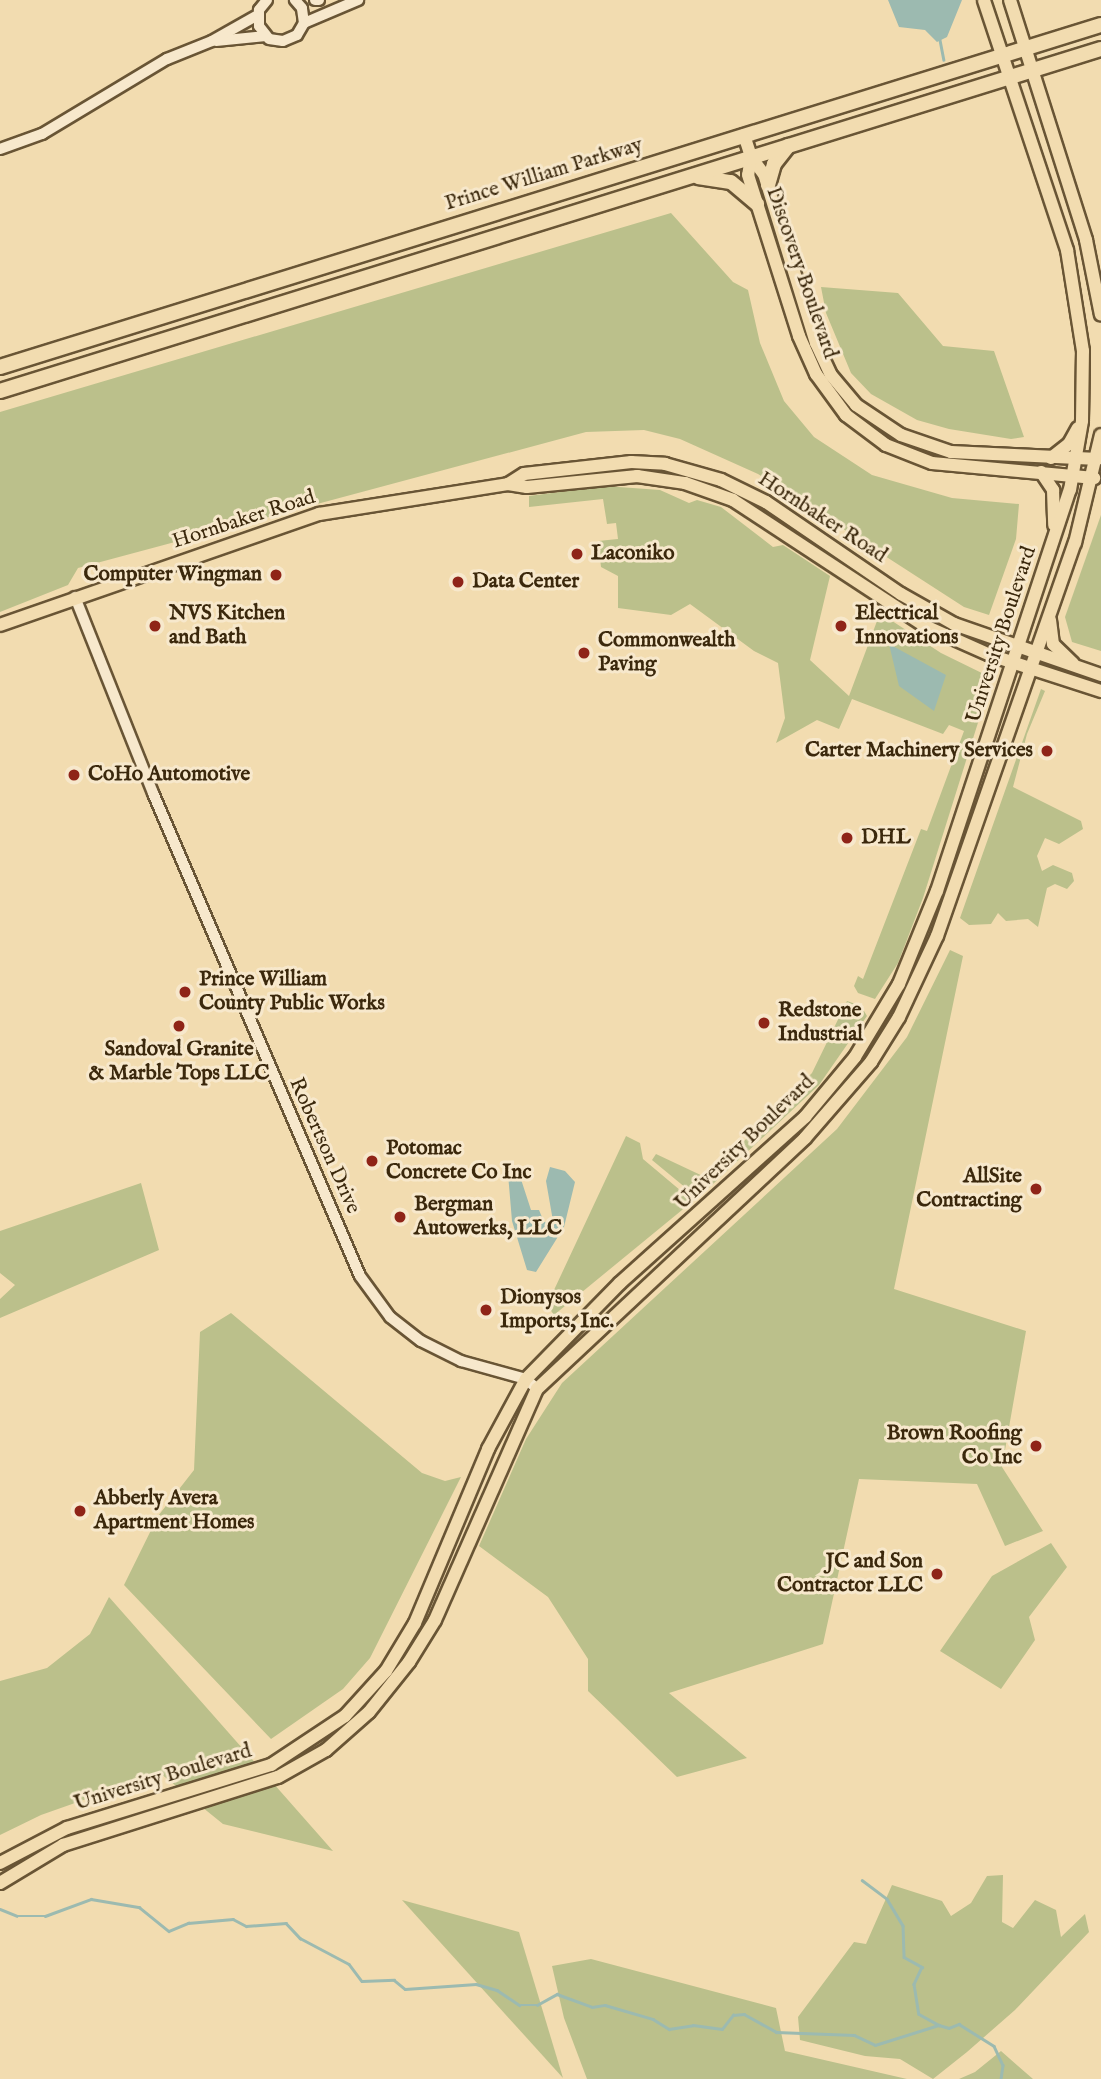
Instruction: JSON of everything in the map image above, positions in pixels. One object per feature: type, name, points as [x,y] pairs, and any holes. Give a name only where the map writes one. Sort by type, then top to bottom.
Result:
[{"type":"highway","name":"Prince William Parkway","points":[[0,367],[1101,25]]},
{"type":"highway","points":[[0,391],[1101,49]]},
{"type":"highway","points":[[768,185],[774,164],[788,146]]},
{"type":"highway","points":[[689,177],[726,180],[757,204]]},
{"type":"main road","name":"University Boulevard","points":[[0,1863],[67,1828],[271,1765],[345,1716],[386,1671],[415,1623],[488,1449],[526,1379],[620,1283],[805,1117],[855,1057],[890,1002],[919,940],[1055,536],[1077,459],[1082,421],[1083,351],[1075,287],[1011,77],[984,0]]},
{"type":"main road","points":[[1010,0],[1086,240],[1101,315]]},
{"type":"main road","name":"Discovery Boulevard","points":[[744,135],[751,158],[768,185],[820,354],[846,395],[872,417],[901,435],[941,450],[1099,459]]},
{"type":"main road","name":"Discovery Boulevard","points":[[751,158],[748,175],[806,355],[836,404],[862,428],[886,445],[932,463],[1098,478]]},
{"type":"main road","points":[[862,428],[872,417]]},
{"type":"main road","points":[[1050,458],[1069,444],[1082,421]]},
{"type":"main road","name":"University Boulevard","points":[[0,1883],[63,1845],[278,1777],[326,1750],[369,1712],[409,1662],[435,1619],[537,1389],[814,1128],[871,1062],[899,1017],[937,936],[1098,478],[1101,435]]},
{"type":"main road","name":"Hornbaker Road","points":[[508,484],[524,474],[631,462],[665,464],[721,480],[766,502],[918,604],[1017,649],[1101,676]]},
{"type":"main road","points":[[1041,472],[1054,490],[1055,536]]},
{"type":"main road","name":"Hornbaker Road","points":[[0,625],[319,514],[508,484],[527,487],[637,476],[713,492],[757,513],[917,621],[1013,663],[1101,691]]},
{"type":"main road","points":[[1050,614],[1054,647],[1081,669]]},
{"type":"street","points":[[0,147],[13,145],[87,110],[167,59],[212,41],[258,15],[267,0]]},
{"type":"street","points":[[295,0],[304,23]]},
{"type":"street","points":[[212,41],[266,36],[276,41],[290,40],[304,23],[358,0]]},
{"type":"street","points":[[258,15],[266,36]]},
{"type":"street","name":"Robertson Drive","points":[[75,597],[152,793],[360,1276],[390,1317],[431,1347],[461,1361],[526,1379],[537,1389]]},
{"type":"green space","points":[[671,213],[733,282],[748,290],[760,343],[784,401],[814,437],[872,475],[952,498],[1019,504],[1016,539],[989,615],[964,607],[758,474],[680,439],[644,430],[586,432],[78,568],[68,585],[0,612],[0,412]]},
{"type":"green space","points":[[821,287],[898,293],[943,346],[994,351],[1024,437],[1011,439],[949,429],[917,420],[871,394],[851,373],[826,313]]},
{"type":"green space","points":[[647,472],[681,472],[753,499],[862,574],[842,566],[734,496]]},
{"type":"green space","points":[[605,486],[660,490],[689,503],[697,500],[721,507],[773,547],[783,545],[830,576],[810,660],[849,696],[880,613],[941,653],[992,678],[923,898],[898,963],[875,999],[858,993],[854,986],[858,976],[863,979],[921,829],[927,831],[964,731],[949,725],[943,734],[852,699],[839,729],[817,720],[776,743],[785,718],[778,663],[754,651],[690,604],[671,615],[618,608],[618,576],[601,567],[598,541],[618,539],[616,523],[607,524],[603,499],[529,507],[529,496]]},
{"type":"green space","points":[[1101,515],[1101,651],[1072,642],[1065,617]]},
{"type":"green space","points":[[1041,689],[1045,691],[1027,734],[1013,787],[1081,821],[1083,829],[1059,844],[1045,838],[1037,856],[1042,871],[1053,865],[1072,873],[1074,881],[1067,889],[1055,884],[1047,888],[1038,927],[1028,919],[1006,921],[998,913],[991,924],[969,925],[960,918]]},
{"type":"green space","points":[[950,950],[963,956],[894,1289],[1026,1331],[1002,1467],[1043,1531],[1005,1546],[977,1484],[859,1479],[823,1644],[669,1693],[747,1758],[677,1777],[588,1691],[588,1659],[548,1597],[479,1546],[526,1439],[562,1383],[837,1129],[907,1037]]},
{"type":"green space","points":[[847,1001],[861,1006],[867,1016],[819,1085],[698,1198],[652,1160],[656,1154],[707,1178],[812,1073]]},
{"type":"green space","points":[[626,1136],[640,1143],[643,1159],[693,1201],[554,1315],[547,1305]]},
{"type":"green space","points":[[141,1183],[159,1250],[0,1318],[0,1299],[15,1285],[0,1273],[0,1231]]},
{"type":"green space","points":[[231,1313],[422,1473],[445,1481],[461,1477],[370,1658],[343,1689],[271,1739],[124,1585],[158,1516],[194,1470],[200,1332]]},
{"type":"green space","points":[[1051,1543],[1067,1567],[1029,1617],[1035,1640],[1001,1689],[940,1651],[992,1576]]},
{"type":"green space","points":[[109,1597],[333,1851],[223,1824],[160,1773],[41,1815],[0,1835],[0,1681],[47,1668],[90,1634]]},
{"type":"green space","points":[[1003,1875],[1002,1922],[1013,1928],[1035,1900],[1056,1910],[1061,1937],[1085,1914],[1089,1932],[1015,2010],[967,2052],[933,2079],[900,2059],[865,2056],[800,2040],[798,2017],[854,1942],[866,1944],[892,1885],[942,1901],[951,1916],[971,1903],[987,1876]]},
{"type":"green space","points":[[402,1900],[519,1932],[563,2078]]},
{"type":"green space","points":[[591,1959],[776,2008],[785,2051],[907,2079],[587,2079],[564,2018],[552,1966]]},
{"type":"green space","points":[[1001,2051],[1033,2079],[959,2079],[975,2072]]},
{"type":"water","points":[[888,0],[962,0],[947,37],[937,42],[925,30],[899,27]]},
{"type":"water","points":[[889,644],[946,675],[934,711],[899,686]]},
{"type":"water","points":[[517,1167],[531,1210],[539,1210],[544,1222],[553,1221],[546,1181],[550,1167],[565,1171],[575,1182],[564,1227],[536,1272],[527,1270],[512,1221],[508,1174]]},
{"type":"waterway","points":[[940,40],[944,60]]},
{"type":"waterway","points":[[862,1880],[887,1899],[903,1926],[904,1957],[922,1967],[914,1984],[919,2014],[939,2025]]},
{"type":"waterway","points":[[0,1909],[17,1916],[45,1916],[91,1899],[139,1907],[169,1931],[188,1923],[233,1919],[246,1926],[286,1923],[300,1938],[349,1964],[362,1981],[394,1980],[405,1989],[476,1984],[497,1990],[519,2005],[537,2005],[557,1994],[592,2007],[605,2005],[653,2019],[669,2029],[693,2025],[722,2029],[733,2015],[744,2014],[776,2032],[854,2035],[875,2045],[939,2025],[949,2028],[959,2024],[994,2046],[1003,2065],[1001,2079]]},
{"type":"place","name":"Laconiko","points":[[577,554]]},
{"type":"place","name":"Computer Wingman","points":[[276,575]]},
{"type":"place","name":"Data Center","points":[[458,582]]},
{"type":"place","name":"NVS Kitchen and Bath","points":[[155,626]]},
{"type":"place","name":"Electrical Innovations","points":[[841,626]]},
{"type":"place","name":"Commonwealth Paving","points":[[584,653]]},
{"type":"place","name":"Carter Machinery Services","points":[[1047,751]]},
{"type":"place","name":"CoHo Automotive","points":[[74,775]]},
{"type":"place","name":"DHL","points":[[847,838]]},
{"type":"place","name":"Prince William County Public Works","points":[[185,992]]},
{"type":"place","name":"Redstone Industrial","points":[[764,1023]]},
{"type":"place","name":"Sandoval Granite & Marble Tops LLC","points":[[179,1026]]},
{"type":"place","name":"Potomac Concrete Co Inc","points":[[372,1161]]},
{"type":"place","name":"AllSite Contracting","points":[[1036,1189]]},
{"type":"place","name":"Bergman Autowerks, LLC","points":[[400,1217]]},
{"type":"place","name":"Dionysos Imports, Inc.","points":[[486,1310]]},
{"type":"place","name":"Brown Roofing Co Inc","points":[[1036,1446]]},
{"type":"place","name":"Abberly Avera Apartment Homes","points":[[80,1511]]},
{"type":"place","name":"JC and Son Contractor LLC","points":[[937,1574]]}]
